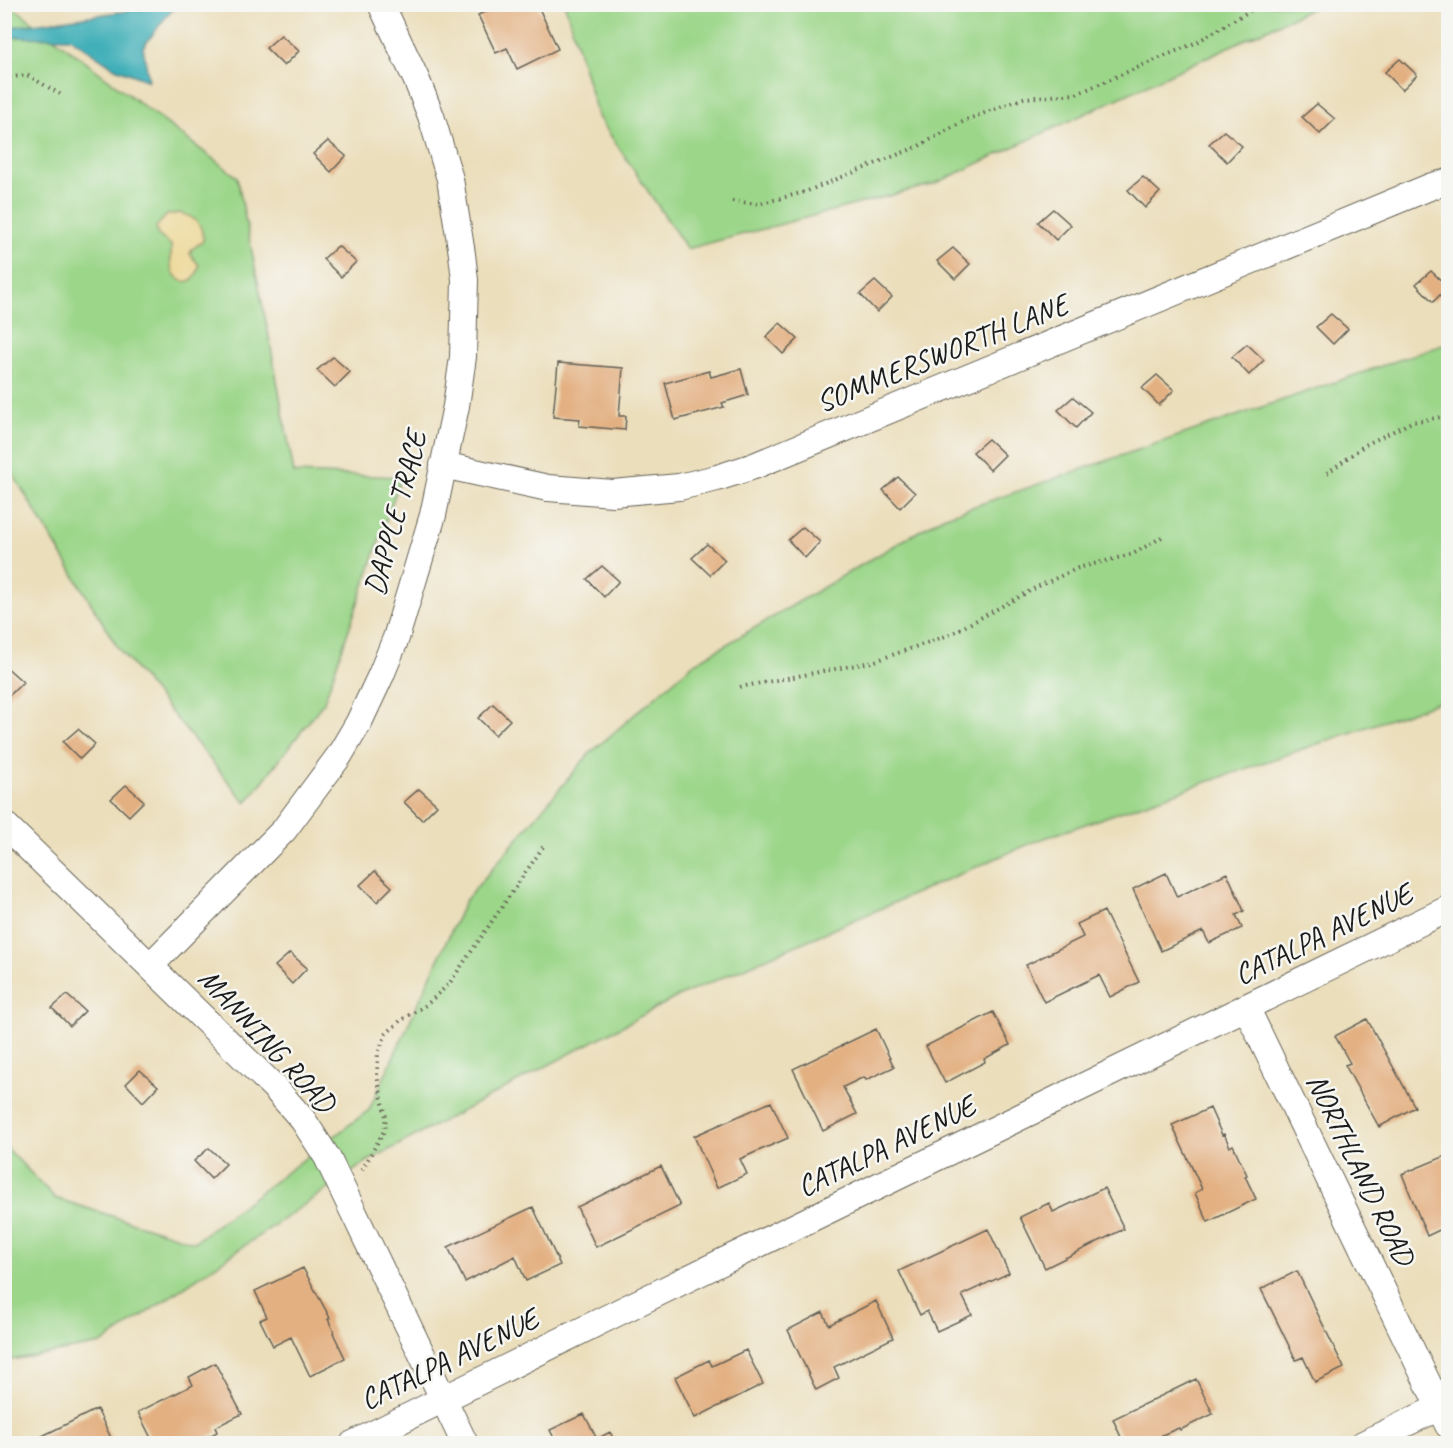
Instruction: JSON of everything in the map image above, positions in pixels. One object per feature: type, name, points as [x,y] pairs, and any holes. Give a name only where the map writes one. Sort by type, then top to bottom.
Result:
[{"type":"street","name":"DAPPLE TRACE","points":[[150,966],[284,830],[339,756],[381,675],[396,638],[433,515],[456,406],[463,357],[465,280],[459,227],[450,179],[431,116],[381,4]]},
{"type":"street","name":"SOMMERSWORTH LANE","points":[[443,465],[548,488],[600,492],[679,487],[717,478],[754,466],[1432,186],[1449,182]]},
{"type":"street","name":"MANNING ROAD","points":[[4,824],[289,1103],[316,1139],[465,1443]]},
{"type":"street","name":"CATALPA AVENUE","points":[[353,1443],[1449,909]]},
{"type":"street","name":"NORTHLAND ROAD","points":[[1246,1008],[1444,1416]]},
{"type":"street","points":[[1364,1443],[1444,1416]]},
{"type":"path","points":[[732,201],[758,204],[805,192],[919,146],[966,120],[1024,98],[1076,94],[1195,43],[1262,4]]},
{"type":"path","points":[[4,78],[27,75],[60,94]]},
{"type":"path","points":[[1327,473],[1365,445],[1402,426],[1412,422],[1449,416]]},
{"type":"path","points":[[740,687],[872,662],[927,643],[949,635],[1078,568],[1133,554],[1162,537]]},
{"type":"path","points":[[340,1186],[362,1171],[384,1131],[386,1118],[377,1076],[378,1053],[386,1034],[450,984],[545,844]]},
{"type":"green space","points":[[9,4],[237,177],[294,473],[401,477],[324,702],[246,803],[118,648],[5,461],[4,5]]},
{"type":"green space","points":[[565,4],[1319,5],[934,184],[687,249],[598,117]]},
{"type":"green space","points":[[1448,343],[1448,699],[1036,841],[675,998],[368,1161],[101,1344],[5,1361],[4,1145],[55,1198],[194,1242],[369,1110],[465,901],[589,754],[693,664],[943,517]]},
{"type":"sand","points":[[180,213],[197,222],[203,235],[203,241],[192,249],[190,254],[199,265],[198,271],[191,280],[187,281],[175,275],[171,263],[171,245],[158,235],[156,227],[167,215]]},
{"type":"water","points":[[148,5],[179,5],[169,13],[143,47],[149,81],[115,68],[70,38],[5,37],[5,28],[141,9]]},
{"type":"building","points":[[501,4],[537,4],[558,49],[517,69],[507,48],[496,53],[478,15]]},
{"type":"building","points":[[281,35],[299,51],[284,66],[266,48]]},
{"type":"building","points":[[1400,59],[1417,75],[1402,90],[1385,72]]},
{"type":"building","points":[[1317,104],[1335,119],[1320,134],[1302,117]]},
{"type":"building","points":[[1224,131],[1242,146],[1227,162],[1209,144]]},
{"type":"building","points":[[328,141],[346,156],[331,172],[313,154]]},
{"type":"building","points":[[1143,177],[1160,192],[1145,208],[1128,190]]},
{"type":"building","points":[[1053,209],[1071,225],[1056,240],[1038,222]]},
{"type":"building","points":[[338,246],[356,262],[341,277],[323,259]]},
{"type":"building","points":[[953,248],[970,264],[955,279],[937,261]]},
{"type":"building","points":[[1431,271],[1448,287],[1433,302],[1416,284]]},
{"type":"building","points":[[875,281],[892,297],[877,312],[860,294]]},
{"type":"building","points":[[1331,314],[1348,329],[1333,344],[1316,327]]},
{"type":"building","points":[[780,323],[798,339],[783,354],[766,337]]},
{"type":"building","points":[[1247,344],[1264,360],[1249,375],[1232,357]]},
{"type":"building","points":[[333,357],[350,372],[335,387],[317,370]]},
{"type":"building","points":[[558,363],[623,368],[619,416],[626,416],[625,430],[579,426],[580,419],[553,417]]},
{"type":"building","points":[[741,369],[748,395],[722,403],[724,407],[675,420],[665,383],[709,371],[711,377]]},
{"type":"building","points":[[1157,375],[1174,390],[1159,405],[1142,388]]},
{"type":"building","points":[[1073,397],[1091,412],[1076,428],[1058,410]]},
{"type":"building","points":[[988,439],[1005,455],[990,470],[973,452]]},
{"type":"building","points":[[898,477],[915,493],[900,508],[883,490]]},
{"type":"building","points":[[803,527],[820,542],[805,558],[788,540]]},
{"type":"building","points":[[707,544],[725,560],[710,575],[692,558]]},
{"type":"building","points":[[602,566],[619,581],[604,597],[587,579]]},
{"type":"building","points":[[4,665],[23,682],[8,697],[4,694]]},
{"type":"building","points":[[493,704],[510,720],[495,735],[478,718]]},
{"type":"building","points":[[78,729],[95,744],[80,759],[63,742]]},
{"type":"building","points":[[126,785],[144,801],[129,816],[111,799]]},
{"type":"building","points":[[419,789],[437,805],[422,820],[404,802]]},
{"type":"building","points":[[375,871],[392,887],[377,902],[360,885]]},
{"type":"building","points":[[1166,873],[1177,897],[1227,873],[1244,911],[1236,915],[1242,928],[1209,943],[1203,931],[1161,951],[1133,889]]},
{"type":"building","points":[[1104,911],[1139,982],[1110,997],[1099,975],[1044,1002],[1026,965],[1083,937],[1077,924]]},
{"type":"building","points":[[290,953],[307,968],[292,984],[275,966]]},
{"type":"building","points":[[67,995],[85,1011],[70,1026],[52,1008]]},
{"type":"building","points":[[993,1012],[1010,1045],[984,1059],[985,1062],[945,1083],[926,1046]]},
{"type":"building","points":[[1367,1019],[1415,1107],[1379,1127],[1345,1065],[1350,1063],[1335,1036]]},
{"type":"building","points":[[876,1029],[894,1067],[866,1080],[864,1077],[843,1087],[857,1114],[823,1131],[793,1069]]},
{"type":"building","points":[[140,1070],[158,1086],[143,1102],[126,1084]]},
{"type":"building","points":[[771,1102],[788,1138],[740,1159],[747,1174],[717,1188],[694,1136]]},
{"type":"building","points":[[1210,1108],[1222,1135],[1224,1134],[1230,1147],[1233,1145],[1256,1199],[1208,1222],[1195,1193],[1202,1189],[1172,1125]]},
{"type":"building","points":[[209,1148],[226,1164],[211,1179],[194,1161]]},
{"type":"building","points":[[1448,1155],[1448,1196],[1445,1197],[1448,1204],[1448,1226],[1427,1236],[1402,1174]]},
{"type":"building","points":[[661,1166],[680,1206],[596,1247],[577,1207]]},
{"type":"building","points":[[1104,1188],[1124,1229],[1045,1268],[1020,1217],[1049,1203],[1053,1212]]},
{"type":"building","points":[[533,1207],[560,1265],[526,1281],[515,1256],[465,1282],[448,1247]]},
{"type":"building","points":[[988,1229],[1009,1273],[962,1295],[972,1315],[937,1331],[927,1311],[920,1315],[899,1271]]},
{"type":"building","points":[[303,1268],[330,1318],[328,1319],[333,1333],[345,1358],[310,1376],[291,1337],[273,1346],[260,1320],[267,1317],[255,1291]]},
{"type":"building","points":[[1297,1271],[1344,1368],[1315,1382],[1303,1357],[1296,1360],[1261,1289]]},
{"type":"building","points":[[876,1301],[893,1338],[834,1367],[839,1378],[816,1390],[788,1330],[823,1312],[829,1325]]},
{"type":"building","points":[[746,1350],[763,1384],[695,1418],[675,1377],[709,1360],[712,1366]]},
{"type":"building","points":[[215,1363],[242,1414],[215,1427],[217,1432],[206,1438],[209,1444],[154,1444],[138,1412],[193,1385],[189,1377]]},
{"type":"building","points":[[1196,1379],[1213,1414],[1180,1430],[1179,1428],[1162,1435],[1166,1444],[1124,1444],[1113,1419]]},
{"type":"building","points":[[97,1409],[114,1444],[26,1444]]},
{"type":"building","points":[[584,1414],[597,1439],[610,1432],[616,1444],[557,1444],[550,1430]]}]
